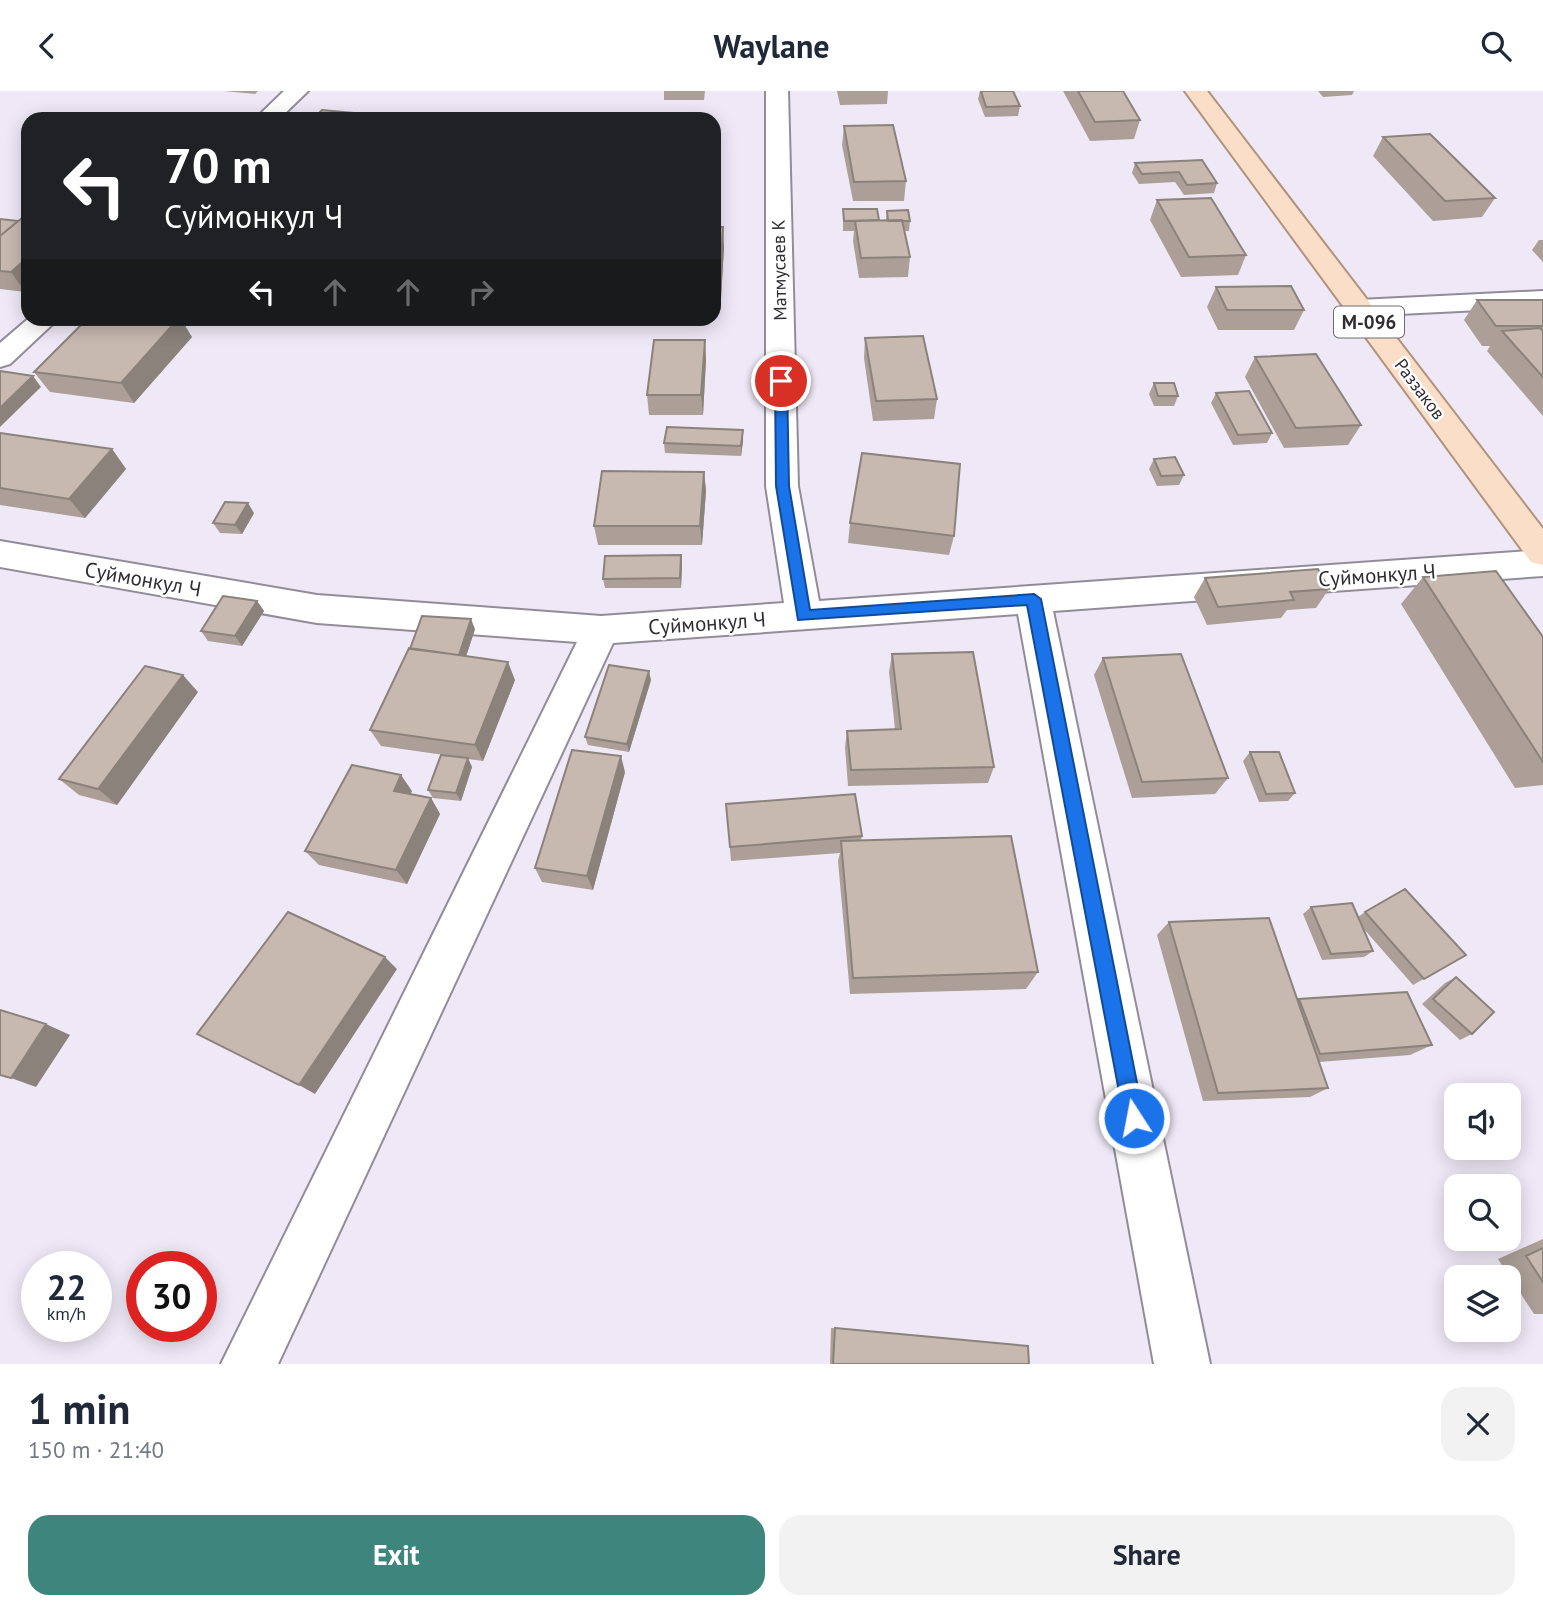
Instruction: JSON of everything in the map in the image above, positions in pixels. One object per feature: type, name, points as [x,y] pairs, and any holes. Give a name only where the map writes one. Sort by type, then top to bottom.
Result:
[{"type":"main road","name":"Раззаков","points":[[1196,91],[1543,552]]},
{"type":"street","points":[[274,112],[297,91]]},
{"type":"street","name":"Матмусаев К","points":[[777,91],[782,486],[804,616]]},
{"type":"street","points":[[1359,308],[1543,299]]},
{"type":"street","points":[[0,358],[36,326]]},
{"type":"street","name":"Суймонкул Ч","points":[[0,554],[317,610],[601,630],[1543,563]]},
{"type":"street","points":[[1034,599],[1182,1364]]},
{"type":"street","points":[[248,1364],[601,630]]},
{"type":"building","points":[[981,91],[1013,91],[1020,106],[986,107]]},
{"type":"building","points":[[1078,91],[1123,91],[1140,120],[1095,122]]},
{"type":"building","points":[[893,125],[906,181],[854,182],[844,126]]},
{"type":"building","points":[[1430,134],[1495,198],[1445,201],[1383,137]]},
{"type":"building","points":[[1202,160],[1217,183],[1187,185],[1179,172],[1142,174],[1135,163]]},
{"type":"building","points":[[1211,198],[1246,255],[1189,257],[1157,200]]},
{"type":"building","points":[[843,209],[877,209],[879,220],[844,221]]},
{"type":"building","points":[[908,210],[910,221],[888,221],[887,211]]},
{"type":"building","points":[[0,219],[18,221],[0,236]]},
{"type":"building","points":[[21,219],[21,263],[11,272],[0,271],[0,236]]},
{"type":"building","points":[[902,220],[910,257],[861,258],[855,221]]},
{"type":"building","points":[[721,227],[723,227],[721,261]]},
{"type":"building","points":[[1291,286],[1304,310],[1227,310],[1216,287]]},
{"type":"building","points":[[1477,300],[1543,300],[1543,326],[1496,326]]},
{"type":"building","points":[[80,326],[172,326],[121,383],[34,372]]},
{"type":"building","points":[[1540,328],[1543,331],[1543,377],[1502,331]]},
{"type":"building","points":[[923,336],[937,399],[876,401],[865,338]]},
{"type":"building","points":[[654,340],[705,340],[701,395],[647,395]]},
{"type":"building","points":[[1316,354],[1361,425],[1296,428],[1255,357]]},
{"type":"building","points":[[0,371],[33,376],[0,408]]},
{"type":"building","points":[[1154,383],[1174,383],[1178,396],[1158,396]]},
{"type":"building","points":[[1249,391],[1272,433],[1238,435],[1216,393]]},
{"type":"building","points":[[667,427],[743,430],[741,446],[664,443]]},
{"type":"building","points":[[0,433],[112,449],[69,499],[0,488]]},
{"type":"building","points":[[862,453],[960,464],[954,536],[850,523]]},
{"type":"building","points":[[1175,457],[1184,475],[1161,476],[1154,459]]},
{"type":"building","points":[[602,471],[704,472],[700,526],[594,526]]},
{"type":"building","points":[[225,502],[248,503],[235,525],[213,523]]},
{"type":"building","points":[[681,555],[680,578],[603,579],[605,556]]},
{"type":"building","points":[[1318,569],[1329,589],[1290,592],[1294,600],[1218,607],[1205,578]]},
{"type":"building","points":[[1496,571],[1543,637],[1543,762],[1423,577]]},
{"type":"building","points":[[223,596],[257,601],[235,636],[201,631]]},
{"type":"building","points":[[422,616],[471,619],[459,655],[410,649]]},
{"type":"building","points":[[409,648],[508,662],[475,745],[370,730]]},
{"type":"building","points":[[973,652],[994,767],[851,770],[847,731],[901,729],[892,654]]},
{"type":"building","points":[[1181,654],[1228,778],[1142,782],[1103,658]]},
{"type":"building","points":[[609,665],[649,671],[627,744],[585,737]]},
{"type":"building","points":[[145,666],[183,675],[98,789],[59,779]]},
{"type":"building","points":[[572,750],[621,756],[587,876],[535,868]]},
{"type":"building","points":[[1250,752],[1279,752],[1295,793],[1266,794]]},
{"type":"building","points":[[441,755],[468,758],[456,793],[428,790]]},
{"type":"building","points":[[352,765],[401,775],[394,791],[431,798],[396,870],[305,851]]},
{"type":"building","points":[[855,794],[862,836],[730,847],[726,804]]},
{"type":"building","points":[[1011,836],[1038,972],[853,978],[841,841]]},
{"type":"building","points":[[1405,889],[1466,955],[1424,979],[1365,912]]},
{"type":"building","points":[[1352,903],[1373,951],[1331,954],[1311,907]]},
{"type":"building","points":[[288,912],[385,957],[299,1085],[197,1034]]},
{"type":"building","points":[[1269,918],[1328,1088],[1218,1093],[1169,922]]},
{"type":"building","points":[[1456,977],[1494,1012],[1472,1034],[1433,999]]},
{"type":"building","points":[[1407,992],[1432,1045],[1320,1054],[1299,999]]},
{"type":"building","points":[[0,1010],[46,1024],[11,1078],[0,1075]]},
{"type":"building","points":[[1543,1248],[1543,1282],[1526,1256]]},
{"type":"building","points":[[835,1328],[1028,1346],[1029,1364],[833,1364]]},
{"type":"route","points":[[781,381],[782,486],[804,616],[1034,599],[1134,1118]]}]
